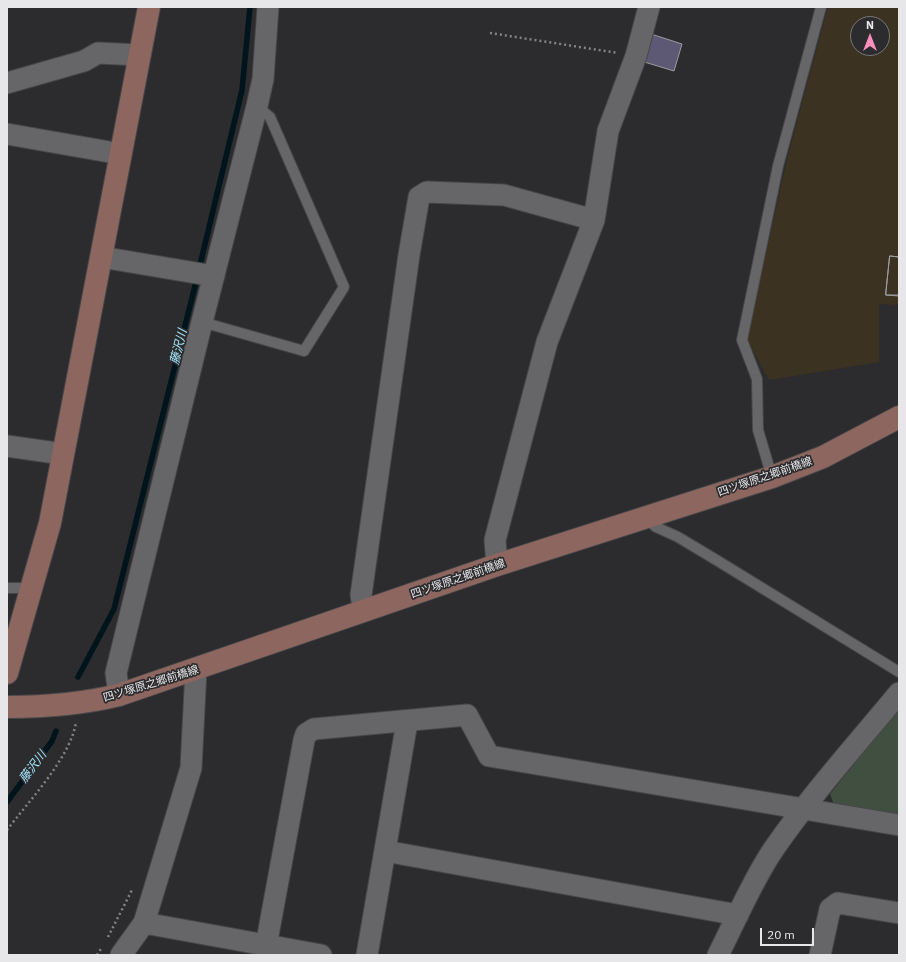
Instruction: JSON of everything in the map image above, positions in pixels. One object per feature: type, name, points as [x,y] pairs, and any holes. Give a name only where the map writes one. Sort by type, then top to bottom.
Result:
[{"type":"main road","points":[[7,673],[50,523],[148,7]]},
{"type":"main road","name":"四ツ塚原之郷前橋線","points":[[7,707],[40,707],[75,704],[119,695],[196,670],[498,565],[772,477],[822,457],[899,417]]},
{"type":"street","points":[[119,695],[116,673],[263,80],[268,7]]},
{"type":"street","points":[[498,565],[495,540],[547,342],[594,220],[608,131],[636,56],[649,7]]},
{"type":"street","points":[[7,83],[84,61],[98,53],[140,55]]},
{"type":"street","points":[[7,134],[121,154]]},
{"type":"street","points":[[364,611],[361,595],[409,255],[419,197],[427,192],[504,195],[594,220]]},
{"type":"street","points":[[101,257],[214,276]]},
{"type":"street","points":[[7,446],[63,454]]},
{"type":"street","points":[[121,955],[144,922],[191,768],[196,670]]},
{"type":"street","points":[[718,955],[756,878],[803,809],[899,694]]},
{"type":"street","points":[[266,946],[306,734],[314,730],[467,715],[489,756],[899,825]]},
{"type":"street","points":[[367,955],[407,722]]},
{"type":"street","points":[[385,851],[738,915]]},
{"type":"street","points":[[820,955],[830,909],[838,903],[899,913]]},
{"type":"street","points":[[144,922],[266,946],[321,955]]},
{"type":"lane","points":[[772,477],[758,430],[757,379],[742,340],[778,166],[821,7]]},
{"type":"lane","points":[[202,322],[304,351],[344,288],[270,117],[257,106]]},
{"type":"lane","points":[[644,517],[660,529],[678,537],[899,672]]},
{"type":"lane","points":[[7,588],[32,588]]},
{"type":"path","points":[[490,33],[636,56]]},
{"type":"path","points":[[7,830],[66,750],[75,730],[75,704]]},
{"type":"path","points":[[97,955],[123,909],[134,885]]},
{"type":"shaded area","points":[[828,7],[899,7],[899,305],[879,304],[879,362],[769,380],[747,339],[788,156]]},
{"type":"green space","points":[[899,708],[899,817],[834,805],[830,794]]},
{"type":"building","points":[[648,33],[682,44],[674,71],[641,61]]},
{"type":"building","points":[[890,256],[899,257],[899,295],[886,295]]},
{"type":"building","points":[[890,256],[899,257],[899,296],[886,295]]},
{"type":"waterway","name":"藤沢川","points":[[199,269],[242,90],[250,7]]},
{"type":"waterway","name":"藤沢川","points":[[78,677],[114,609],[197,278]]},
{"type":"waterway","name":"藤沢川","points":[[7,802],[52,741],[56,731]]}]
